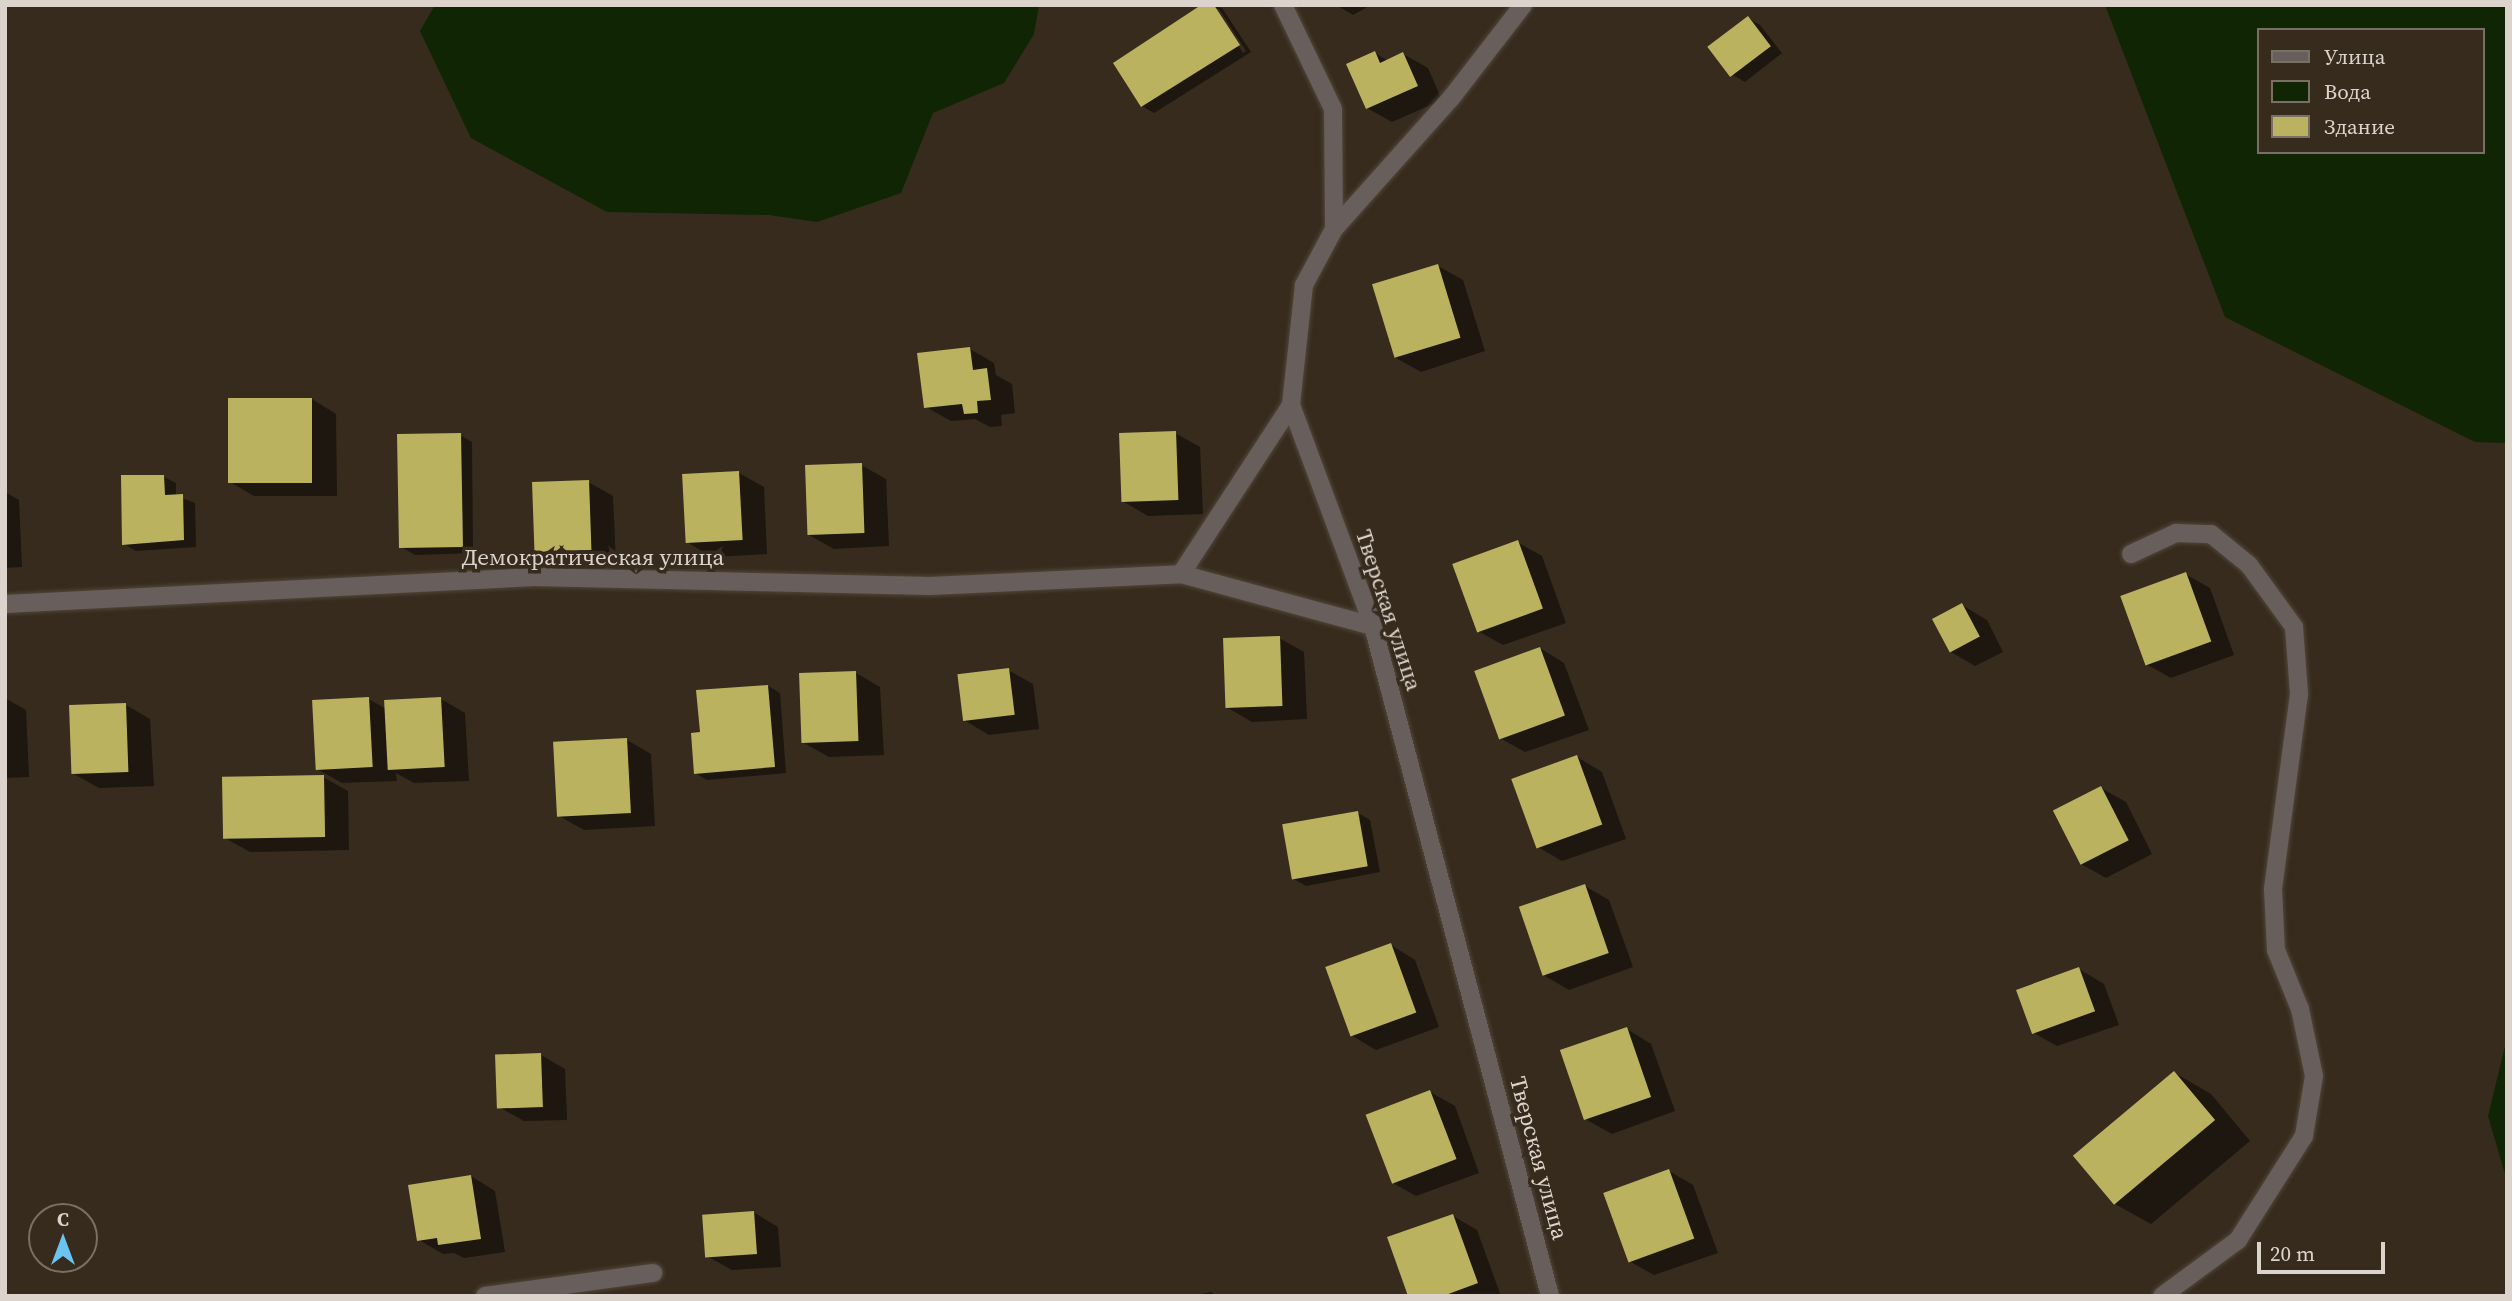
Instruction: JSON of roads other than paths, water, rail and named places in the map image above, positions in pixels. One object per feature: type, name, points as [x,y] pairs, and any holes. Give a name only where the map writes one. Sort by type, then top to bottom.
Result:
[{"type":"street","points":[[1283,5],[1333,109],[1334,229]]},
{"type":"street","name":"Тверская улица","points":[[1523,5],[1452,97],[1334,229],[1304,285],[1291,405],[1373,626],[1550,1296]]},
{"type":"street","points":[[1181,574],[1291,405]]},
{"type":"street","points":[[2131,554],[2176,533],[2211,534],[2249,565],[2294,627],[2299,694],[2273,889],[2276,950],[2300,1009],[2314,1076],[2304,1136],[2238,1240],[2162,1296]]},
{"type":"street","name":"Демократическая улица","points":[[5,604],[534,577],[930,586],[1181,574],[1373,626]]},
{"type":"street","points":[[485,1296],[653,1273]]},
{"type":"water","points":[[435,5],[1039,5],[1034,34],[1004,83],[933,113],[901,193],[817,222],[769,215],[607,212],[471,138],[420,31]]},
{"type":"water","points":[[2105,5],[2507,5],[2507,443],[2475,442],[2225,317]]},
{"type":"water","points":[[2507,1038],[2507,1181],[2488,1116]]}]
